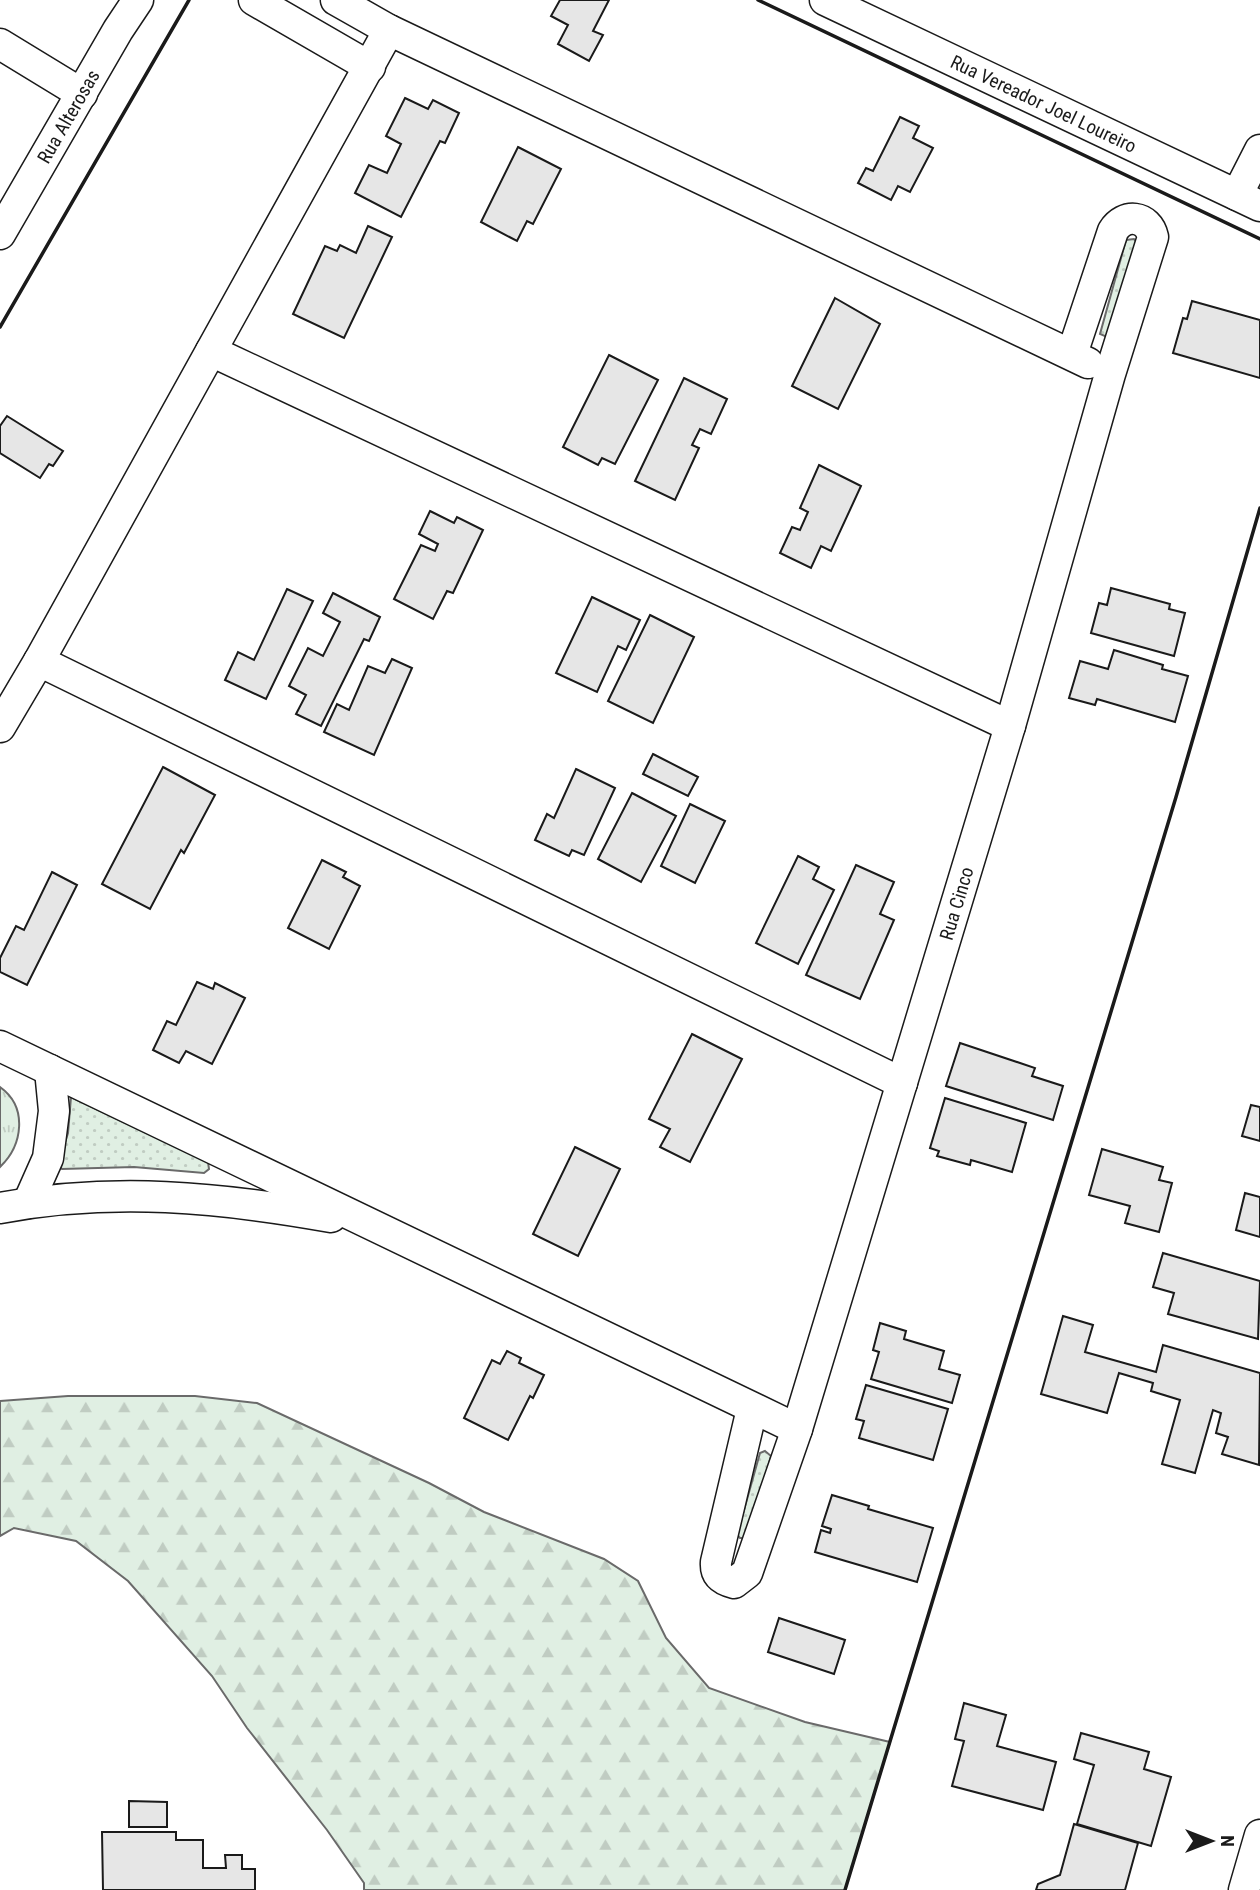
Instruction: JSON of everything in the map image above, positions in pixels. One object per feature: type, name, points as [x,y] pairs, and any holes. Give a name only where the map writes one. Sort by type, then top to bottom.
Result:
[{"type":"street","name":"Rua Alterosas","points":[[0,234],[138,0]]},
{"type":"street","points":[[254,0],[370,67]]},
{"type":"street","points":[[336,0],[389,30],[1110,374]]},
{"type":"street","name":"Rua Vereador Joel Loureiro","points":[[825,0],[1249,201]]},
{"type":"street","points":[[0,727],[389,30]]},
{"type":"street","points":[[0,44],[82,94]]},
{"type":"street","points":[[1249,201],[1260,150]]},
{"type":"street","name":"Rua Cinco","points":[[752,1409],[716,1562],[717,1572],[724,1581],[734,1583],[747,1573],[797,1429],[1010,726],[1110,374],[1153,237],[1152,230],[1142,220],[1128,218],[1116,225],[1072,354]]},
{"type":"street","points":[[211,351],[1010,726]]},
{"type":"street","points":[[39,661],[902,1083]]},
{"type":"street","points":[[0,1046],[797,1429]]},
{"type":"street","points":[[14,1205],[48,1158],[54,1111],[50,1070]]},
{"type":"street","points":[[14,1205],[104,1197],[175,1196],[250,1203],[365,1223]]},
{"type":"street","points":[[1244,1890],[1260,1835]]},
{"type":"green space","points":[[1134,239],[1137,243],[1107,337],[1100,334],[1126,240]]},
{"type":"green space","points":[[0,1087],[15,1105],[19,1126],[14,1148],[0,1167]]},
{"type":"green space","points":[[71,1097],[208,1162],[209,1169],[204,1173],[134,1167],[62,1169],[58,1165],[68,1133]]},
{"type":"green space","points":[[68,1396],[195,1396],[257,1403],[429,1483],[484,1512],[604,1559],[638,1581],[666,1638],[709,1688],[805,1722],[890,1742],[845,1890],[364,1890],[364,1883],[327,1830],[247,1728],[212,1676],[128,1581],[76,1541],[14,1528],[0,1536],[0,1401]]},
{"type":"green space","points":[[765,1451],[771,1456],[748,1538],[740,1538],[737,1535],[760,1453]]},
{"type":"building","points":[[560,0],[609,0],[593,31],[603,35],[589,61],[558,44],[568,25],[551,16]]},
{"type":"building","points":[[405,98],[428,109],[433,100],[459,113],[445,143],[440,141],[401,217],[355,193],[369,165],[387,173],[401,144],[386,136]]},
{"type":"building","points":[[900,117],[919,126],[913,138],[933,148],[910,192],[898,186],[891,200],[858,183],[866,168],[873,171]]},
{"type":"building","points":[[518,147],[561,169],[533,224],[527,221],[517,241],[481,222]]},
{"type":"building","points":[[368,226],[392,237],[344,338],[293,314],[325,246],[337,251],[340,245],[356,253]]},
{"type":"building","points":[[835,298],[880,324],[838,409],[792,386]]},
{"type":"building","points":[[1192,301],[1260,320],[1260,378],[1173,353],[1183,318],[1187,319]]},
{"type":"building","points":[[609,355],[658,380],[615,464],[602,458],[598,465],[563,447]]},
{"type":"building","points":[[684,378],[727,399],[711,434],[700,429],[692,445],[699,448],[675,500],[635,481]]},
{"type":"building","points":[[7,416],[63,451],[53,466],[49,464],[40,478],[0,453],[0,426]]},
{"type":"building","points":[[819,465],[861,486],[831,551],[821,546],[811,568],[780,553],[792,527],[800,530],[808,512],[800,508]]},
{"type":"building","points":[[430,511],[454,523],[457,517],[483,530],[453,593],[447,591],[433,619],[394,599],[421,545],[435,551],[438,544],[419,534]]},
{"type":"building","points":[[1111,588],[1170,604],[1169,609],[1185,613],[1174,656],[1091,633],[1099,603],[1107,605]]},
{"type":"building","points":[[287,589],[313,601],[266,699],[225,680],[238,652],[254,660]]},
{"type":"building","points":[[333,593],[380,617],[369,641],[364,639],[321,726],[296,714],[306,695],[289,686],[308,648],[323,656],[340,622],[323,613]]},
{"type":"building","points":[[592,597],[640,620],[626,650],[618,646],[597,692],[556,673]]},
{"type":"building","points":[[650,615],[694,637],[653,723],[608,701]]},
{"type":"building","points":[[1114,650],[1188,676],[1175,722],[1097,699],[1095,705],[1069,698],[1080,661],[1108,669]]},
{"type":"building","points":[[392,659],[412,668],[374,755],[324,732],[337,704],[349,710],[368,666],[385,673]]},
{"type":"building","points":[[653,754],[698,777],[688,796],[643,774]]},
{"type":"building","points":[[163,767],[215,795],[184,853],[181,850],[150,909],[102,884]]},
{"type":"building","points":[[576,769],[615,788],[584,855],[572,850],[569,856],[535,840],[547,814],[554,818]]},
{"type":"building","points":[[632,793],[676,816],[641,882],[598,859]]},
{"type":"building","points":[[690,804],[725,821],[695,883],[661,866]]},
{"type":"building","points":[[798,856],[819,867],[813,879],[834,890],[798,964],[756,943]]},
{"type":"building","points":[[322,860],[346,872],[343,877],[360,886],[329,949],[288,928]]},
{"type":"building","points":[[856,865],[894,882],[880,914],[894,920],[860,999],[806,975]]},
{"type":"building","points":[[52,872],[77,885],[27,985],[0,972],[0,958],[16,926],[24,930]]},
{"type":"building","points":[[197,982],[213,989],[215,983],[245,998],[212,1064],[186,1051],[179,1063],[153,1050],[167,1021],[176,1025]]},
{"type":"building","points":[[692,1034],[742,1059],[690,1162],[660,1147],[670,1129],[649,1119]]},
{"type":"building","points":[[960,1043],[1035,1068],[1032,1076],[1063,1086],[1053,1120],[946,1086]]},
{"type":"building","points":[[945,1098],[1026,1123],[1012,1172],[971,1160],[970,1165],[937,1156],[939,1151],[930,1148]]},
{"type":"building","points":[[1251,1105],[1260,1107],[1260,1141],[1242,1136]]},
{"type":"building","points":[[575,1147],[620,1169],[578,1256],[533,1234]]},
{"type":"building","points":[[1102,1149],[1163,1167],[1159,1180],[1172,1183],[1159,1232],[1125,1223],[1130,1206],[1089,1195]]},
{"type":"building","points":[[1245,1193],[1260,1197],[1260,1237],[1236,1230]]},
{"type":"building","points":[[1163,1253],[1260,1281],[1258,1339],[1168,1314],[1174,1293],[1153,1287]]},
{"type":"building","points":[[1063,1316],[1093,1325],[1085,1352],[1156,1372],[1163,1345],[1260,1373],[1259,1465],[1222,1454],[1228,1437],[1216,1433],[1221,1413],[1213,1410],[1195,1473],[1162,1464],[1180,1400],[1151,1391],[1153,1383],[1119,1373],[1107,1413],[1041,1394]]},
{"type":"building","points":[[880,1323],[906,1331],[904,1339],[944,1351],[939,1369],[960,1375],[952,1403],[871,1379],[879,1352],[873,1350]]},
{"type":"building","points":[[507,1351],[521,1358],[519,1363],[544,1375],[508,1440],[464,1418],[492,1360],[500,1364]]},
{"type":"building","points":[[866,1385],[948,1409],[933,1460],[859,1438],[864,1421],[856,1419]]},
{"type":"building","points":[[832,1495],[869,1506],[868,1509],[933,1528],[917,1582],[815,1552],[821,1530],[830,1533],[831,1529],[822,1526]]},
{"type":"building","points":[[779,1618],[845,1640],[834,1674],[768,1652]]},
{"type":"building","points":[[964,1703],[1006,1715],[997,1746],[1056,1762],[1043,1810],[952,1786],[964,1741],[955,1739]]},
{"type":"building","points":[[1081,1733],[1149,1752],[1144,1769],[1171,1777],[1151,1846],[1077,1824],[1094,1765],[1074,1759]]},
{"type":"building","points":[[129,1801],[167,1802],[167,1827],[129,1827]]},
{"type":"building","points":[[1074,1824],[1138,1843],[1125,1890],[1036,1890],[1038,1884],[1060,1875]]},
{"type":"building","points":[[102,1832],[176,1832],[176,1840],[203,1840],[203,1868],[226,1868],[225,1855],[242,1855],[242,1869],[255,1869],[255,1890],[103,1890]]},
{"type":"wall","points":[[0,327],[189,0]]},
{"type":"wall","points":[[758,0],[1260,239]]},
{"type":"wall","points":[[845,1890],[1176,797],[1260,508]]}]
